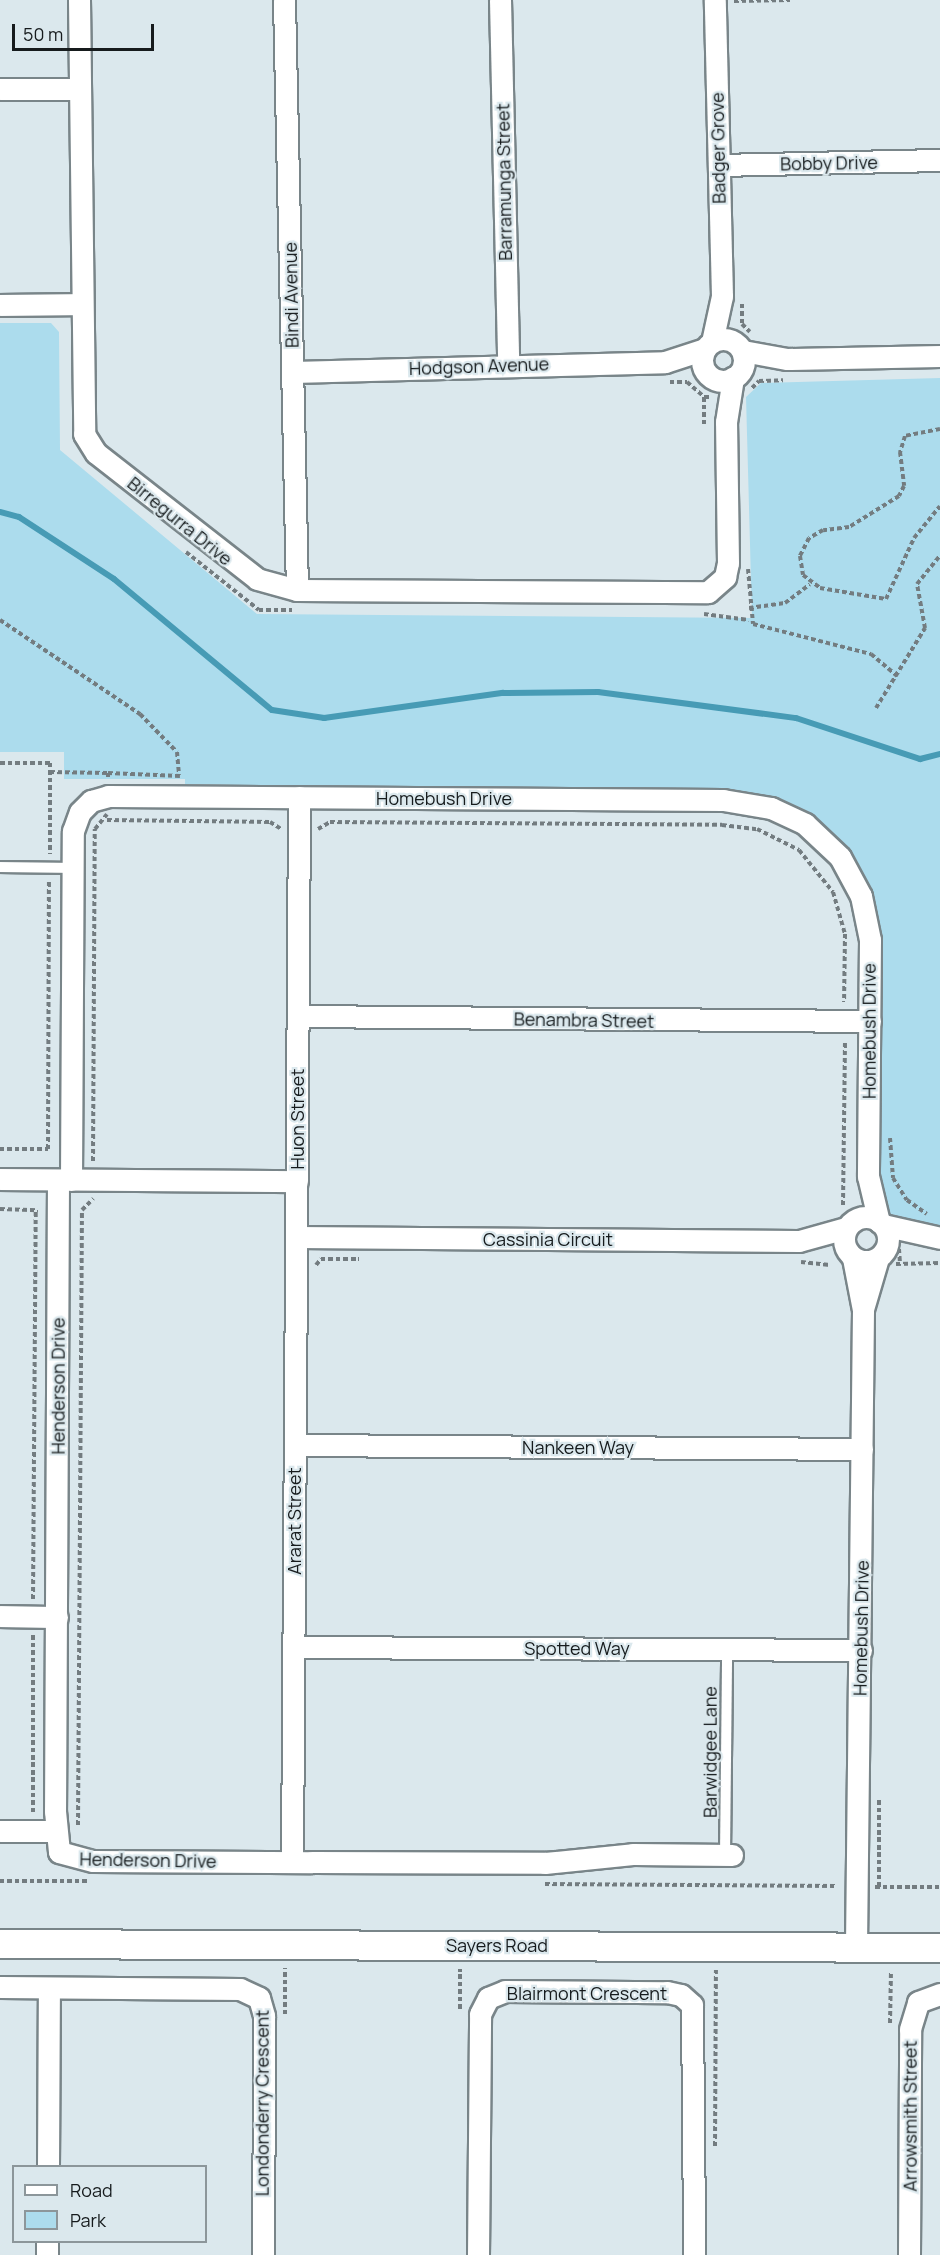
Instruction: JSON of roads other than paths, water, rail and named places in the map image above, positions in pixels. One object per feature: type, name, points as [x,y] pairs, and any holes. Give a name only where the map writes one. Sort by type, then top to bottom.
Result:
[{"type":"street","name":"Birregurra Drive","points":[[79,0],[81,412],[84,434],[96,453],[247,573],[279,588],[297,590],[700,593],[721,584],[728,562],[726,422]]},
{"type":"street","name":"Bindi Avenue","points":[[284,0],[297,590]]},
{"type":"street","name":"Barramunga Street","points":[[500,0],[508,365]]},
{"type":"street","name":"Badger Grove","points":[[709,386],[709,346],[722,296],[715,1]]},
{"type":"street","points":[[0,89],[79,89]]},
{"type":"street","name":"Bobby Drive","points":[[718,165],[940,160]]},
{"type":"street","name":"Badger Grove","points":[[722,296],[739,346]]},
{"type":"street","points":[[0,305],[80,304]]},
{"type":"street","name":"Hodgson Avenue","points":[[665,372],[709,346],[739,346]]},
{"type":"street","points":[[726,422],[739,383],[739,346],[787,359],[940,356]]},
{"type":"street","points":[[739,383],[787,359]]},
{"type":"street","name":"Hodgson Avenue","points":[[293,372],[508,365],[665,372],[709,386],[739,383]]},
{"type":"street","points":[[709,386],[726,422]]},
{"type":"street","name":"Homebush Drive","points":[[72,868],[76,820],[91,801],[108,796],[723,800],[771,808],[820,836],[855,882],[869,925],[870,1021],[868,1176],[863,1243],[861,1650],[856,1947]]},
{"type":"street","name":"Huon Street","points":[[0,1179],[297,1181],[298,1016],[310,829],[299,797]]},
{"type":"street","points":[[65,1180],[71,1149],[72,868]]},
{"type":"street","name":"Benambra Street","points":[[298,1016],[870,1021]]},
{"type":"street","name":"Henderson Drive","points":[[65,1180],[55,1831],[59,1852],[78,1860],[292,1862],[544,1863],[633,1854],[728,1855]]},
{"type":"street","name":"Ararat Street","points":[[292,1862],[297,1181]]},
{"type":"street","name":"Cassinia Circuit","points":[[297,1237],[798,1252],[863,1243],[937,1238]]},
{"type":"street","name":"Nankeen Way","points":[[295,1445],[862,1449]]},
{"type":"street","points":[[0,1616],[57,1617]]},
{"type":"street","name":"Spotted Way","points":[[294,1647],[861,1650]]},
{"type":"street","points":[[0,1831],[55,1831]]},
{"type":"street","name":"Sayers Road","points":[[0,1936],[54,1941]]},
{"type":"street","name":"Sayers Road","points":[[0,1944],[54,1941],[940,1948]]},
{"type":"street","name":"Londonderry Crescent","points":[[0,1987],[240,1989],[259,1998],[264,2016],[263,2255]]},
{"type":"street","points":[[48,2165],[49,1988]]},
{"type":"street","name":"Blairmont Crescent","points":[[478,2255],[480,2014],[493,1995],[517,1991],[667,1992],[681,1995],[692,2005],[694,2255]]},
{"type":"street","name":"Arrowsmith Street","points":[[909,2255],[910,2029],[918,2002],[940,1994]]},
{"type":"lane","points":[[0,867],[72,868]]},
{"type":"lane","name":"Barwidgee Lane","points":[[727,1649],[728,1855]]},
{"type":"waterway","points":[[0,512],[19,517],[114,579],[272,710],[324,718],[503,693],[598,692],[796,718],[920,759],[940,754]]}]
